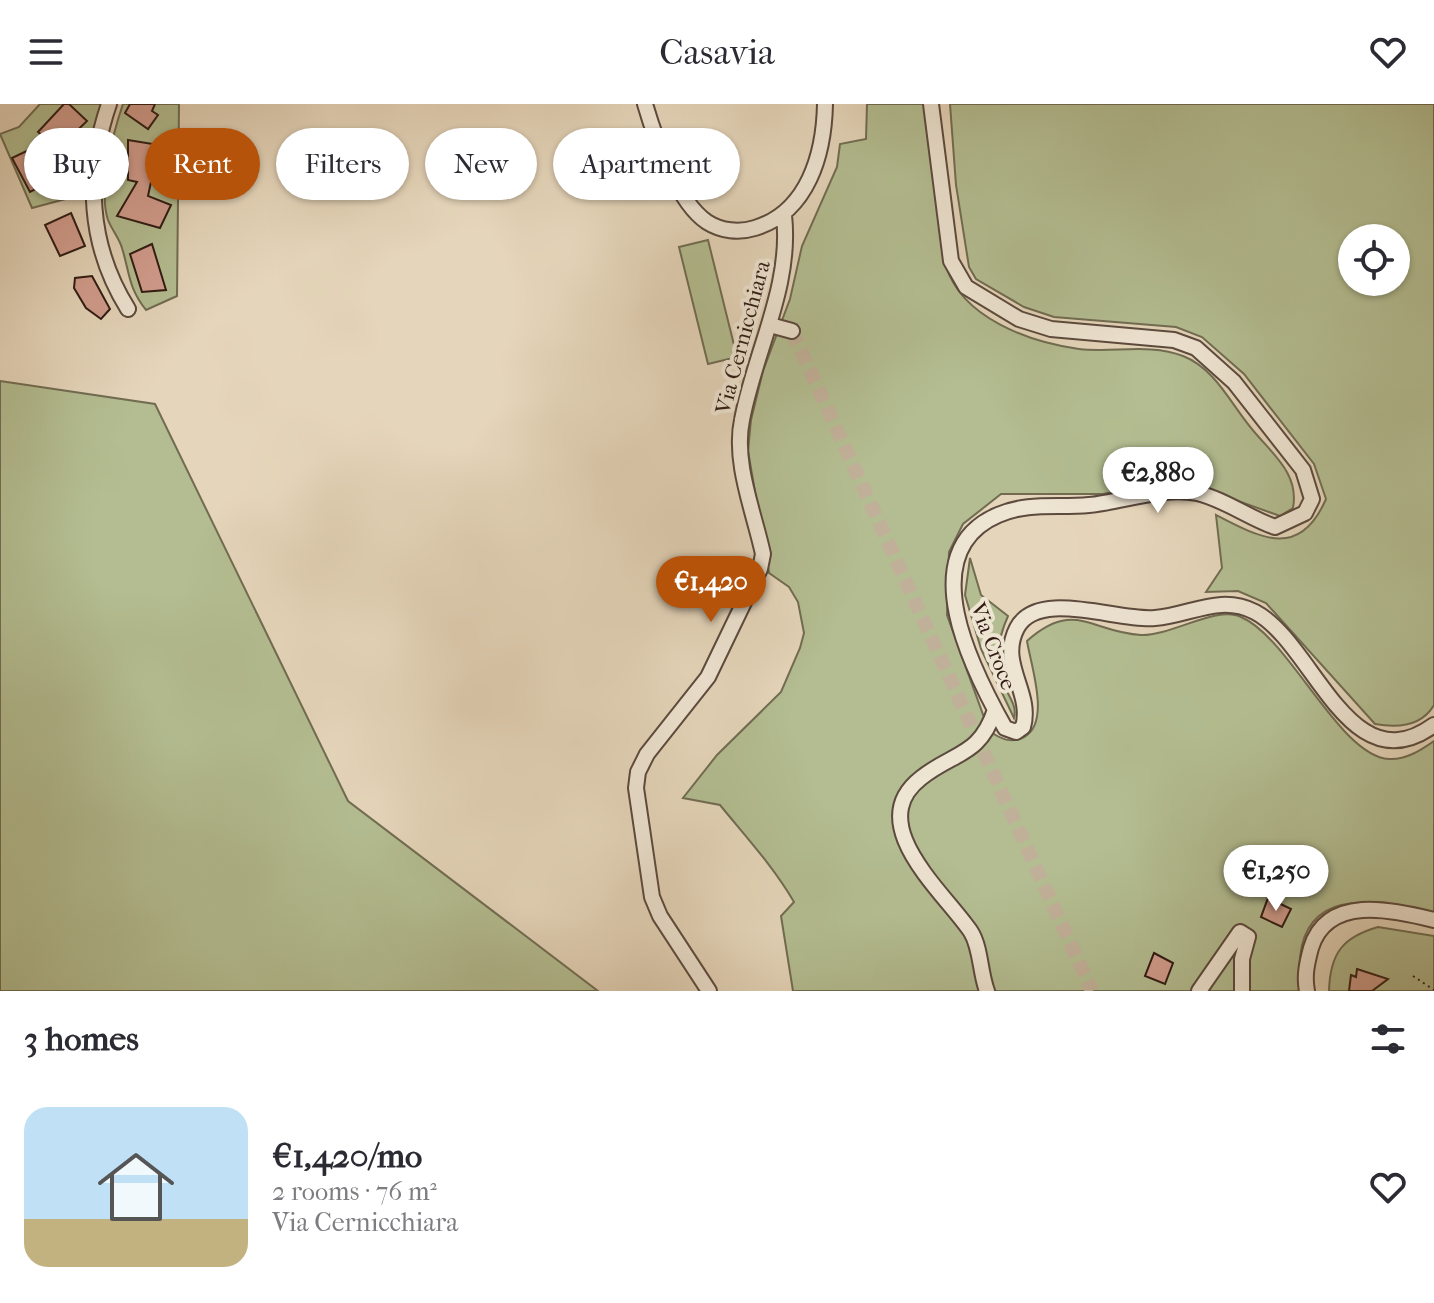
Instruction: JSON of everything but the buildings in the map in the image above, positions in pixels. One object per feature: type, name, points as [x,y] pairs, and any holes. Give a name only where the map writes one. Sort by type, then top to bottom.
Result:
[{"type":"street","points":[[109,104],[93,170],[93,206],[108,272],[128,309]]},
{"type":"street","points":[[645,104],[679,186],[706,222],[728,230],[747,230],[784,215],[798,198],[822,146],[825,104]]},
{"type":"street","name":"Via Croce","points":[[931,104],[951,261],[966,287],[1019,319],[1051,329],[1174,340],[1196,348],[1234,382],[1303,470],[1312,499],[1305,513],[1275,527],[1201,494],[1182,491],[1120,502],[1028,506],[1000,514],[974,527],[957,554],[952,596],[969,653],[1005,728],[1016,732],[1023,727],[1026,706],[1012,670],[1010,653],[1018,624],[1036,611],[1065,607],[1134,619],[1158,618],[1208,605],[1235,604],[1259,614],[1287,642],[1352,722],[1369,736],[1395,741],[1422,734],[1434,725]]},
{"type":"street","name":"Via Cernicchiara","points":[[709,991],[660,916],[652,897],[636,788],[638,772],[647,754],[708,677],[760,569],[763,554],[740,448],[741,420],[770,325],[787,253],[784,215]]},
{"type":"street","points":[[770,325],[792,331]]},
{"type":"street","points":[[995,710],[976,745],[920,779],[906,796],[899,818],[902,833],[919,868],[973,935],[985,985],[996,991]]},
{"type":"street","points":[[1295,991],[1306,984],[1315,936],[1323,923],[1334,915],[1352,910],[1378,911],[1434,920]]},
{"type":"street","points":[[1199,991],[1240,932],[1248,937],[1242,959],[1242,991]]},
{"type":"path","points":[[1413,976],[1434,990]]},
{"type":"green space","points":[[40,104],[102,104],[95,128],[24,128],[24,190],[0,134],[19,127]]},
{"type":"green space","points":[[123,104],[179,104],[179,128],[145,128],[145,200],[178,200],[177,296],[146,310],[133,287],[122,248],[105,208],[105,200],[129,200],[129,128],[116,128]]},
{"type":"green space","points":[[867,104],[926,104],[946,266],[966,300],[1000,324],[1060,346],[1092,350],[1158,350],[1195,362],[1215,380],[1278,459],[1293,486],[1293,508],[1280,516],[1177,479],[1103,494],[1001,494],[963,524],[949,552],[947,615],[989,731],[1010,740],[1024,737],[1032,730],[1038,707],[1027,641],[1058,622],[1083,621],[1141,635],[1219,615],[1241,617],[1278,648],[1333,718],[1370,753],[1389,759],[1401,758],[1434,741],[1434,913],[1380,903],[1335,907],[1318,917],[1306,934],[1300,958],[1301,991],[793,991],[781,916],[794,902],[720,805],[683,798],[717,755],[781,692],[804,633],[798,602],[789,587],[769,573],[748,451],[751,420],[763,371],[790,299],[802,246],[837,167],[840,144],[866,139]]},
{"type":"green space","points":[[950,104],[1434,104],[1434,705],[1429,712],[1408,724],[1375,724],[1266,603],[1238,591],[1206,592],[1222,568],[1216,515],[1264,536],[1292,537],[1316,518],[1326,499],[1314,464],[1244,374],[1202,337],[1176,327],[1054,317],[1024,307],[976,279],[969,267],[956,185]]},
{"type":"green space","points":[[29,200],[62,200],[32,208]]},
{"type":"green space","points":[[708,240],[737,357],[708,364],[679,247]]},
{"type":"green space","points":[[0,381],[155,404],[348,801],[598,991],[0,991]]},
{"type":"green space","points":[[970,558],[981,595],[1008,616],[999,643],[998,661],[1014,706],[1014,718],[981,649],[965,595]]},
{"type":"green space","points":[[1378,927],[1434,936],[1434,991],[1329,991],[1332,966],[1341,948],[1356,936]]},
{"type":"tunnel","points":[[792,331],[1092,991]]}]
